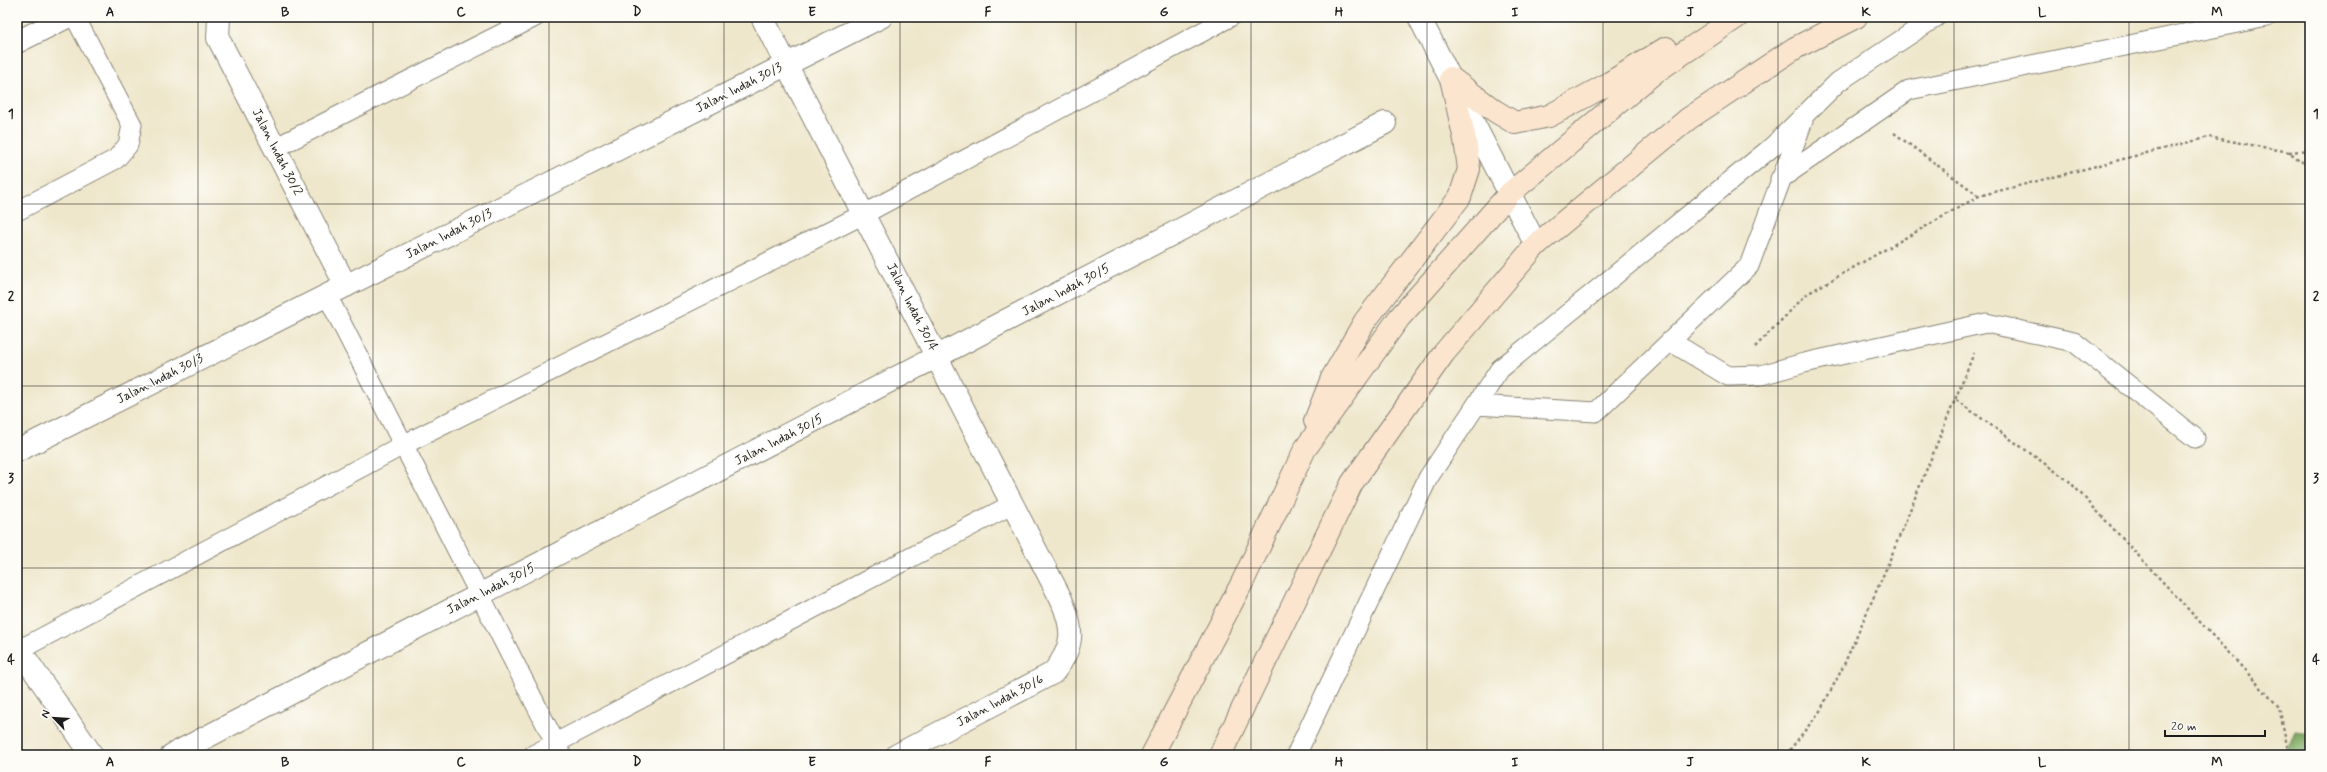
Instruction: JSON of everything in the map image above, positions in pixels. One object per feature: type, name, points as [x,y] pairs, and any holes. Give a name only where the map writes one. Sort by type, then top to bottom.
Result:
[{"type":"main road","points":[[1451,78],[1494,111],[1515,123],[1549,116],[1606,85],[1682,39],[1727,17]]},
{"type":"main road","points":[[1305,449],[1399,318],[1509,194],[1655,72],[1737,17]]},
{"type":"main road","points":[[1220,755],[1352,483],[1444,353],[1536,245],[1688,119],[1795,48],[1856,17]]},
{"type":"main road","points":[[1152,755],[1243,581],[1305,449],[1332,378],[1347,349],[1365,321],[1460,197],[1469,169],[1466,140],[1451,78]]},
{"type":"street","points":[[17,42],[67,17]]},
{"type":"street","name":"Jalan Indah 30/2","points":[[219,17],[218,38],[346,286]]},
{"type":"street","name":"Jalan Indah 30/4","points":[[762,17],[1061,599]]},
{"type":"street","name":"Jalan Indah 30/3","points":[[17,451],[881,17]]},
{"type":"street","points":[[1419,17],[1536,245]]},
{"type":"street","name":"Jalan Indah 30/5","points":[[172,755],[938,358],[1385,123]]},
{"type":"street","name":"Jalan Indah 30/6","points":[[897,755],[1053,673],[1064,659],[1071,638],[1069,619],[1061,599]]},
{"type":"street","points":[[18,648],[92,755]]},
{"type":"lane","points":[[17,211],[116,159],[128,145],[132,125],[75,17]]},
{"type":"lane","points":[[275,148],[535,17]]},
{"type":"lane","points":[[18,648],[403,445],[864,214],[1230,17]]},
{"type":"lane","points":[[1296,755],[1428,478],[1500,369],[1772,147],[1838,82],[1936,17]]},
{"type":"lane","points":[[1780,179],[1909,90],[2267,17]]},
{"type":"lane","points":[[1476,405],[1596,412],[1749,266],[1780,179],[1806,114]]},
{"type":"lane","points":[[327,296],[559,749]]},
{"type":"lane","points":[[1670,341],[1728,376],[1761,375],[1804,363],[1986,323],[2074,342],[2194,438]]},
{"type":"lane","points":[[533,755],[559,749],[1013,504]]},
{"type":"path","points":[[1872,116],[1979,196]]},
{"type":"path","points":[[1728,376],[1807,294],[1979,196],[2209,137],[2289,152],[2310,150]]},
{"type":"path","points":[[2289,152],[2310,168]]},
{"type":"path","points":[[1786,755],[1820,711],[1842,669],[1886,569],[1956,400],[1986,323]]},
{"type":"path","points":[[1956,400],[2070,482],[2279,707],[2289,755]]},
{"type":"green space","points":[[2295,731],[2310,733],[2310,755],[2284,755]]}]
